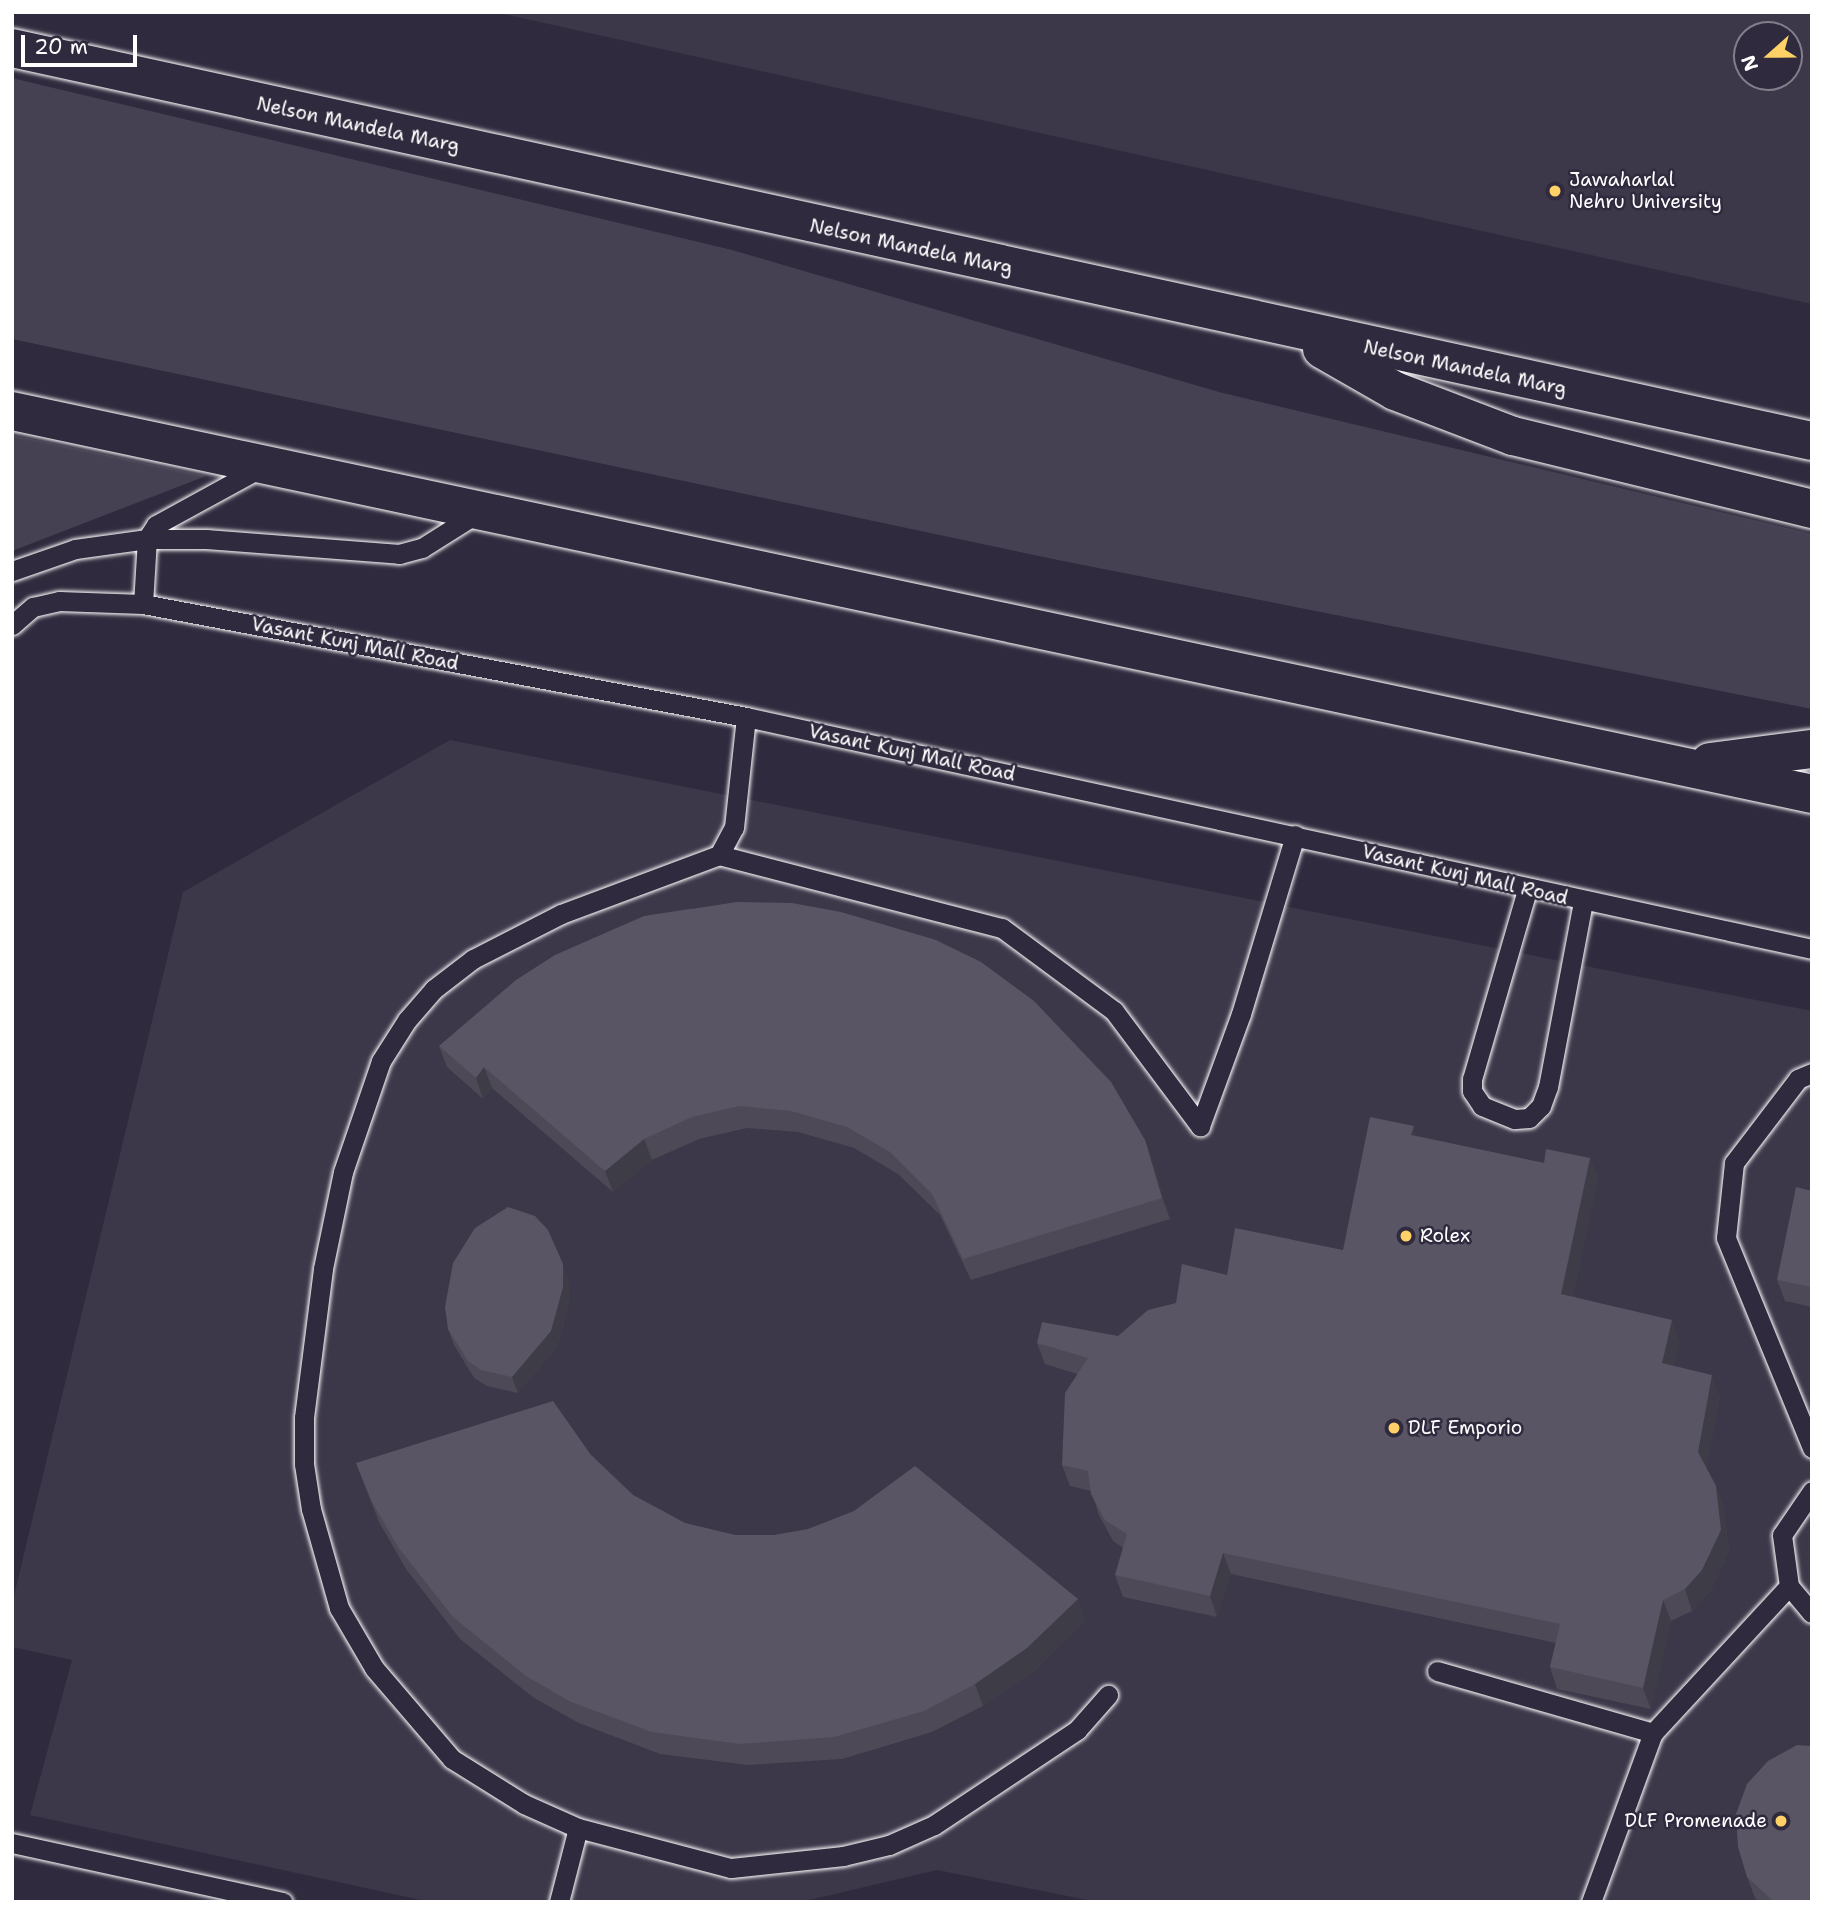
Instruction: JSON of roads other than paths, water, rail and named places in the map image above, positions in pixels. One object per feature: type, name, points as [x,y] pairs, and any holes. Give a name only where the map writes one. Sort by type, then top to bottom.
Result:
[{"type":"main road","name":"Nelson Mandela Marg","points":[[12,48],[1289,330],[1812,441]]},
{"type":"main road","points":[[1289,330],[1395,391],[1513,436],[1812,509]]},
{"type":"main road","points":[[12,411],[1812,794]]},
{"type":"main road","points":[[1681,766],[1812,749]]},
{"type":"lane","points":[[143,604],[147,539],[168,515],[265,466]]},
{"type":"lane","points":[[12,571],[75,549],[147,539],[206,539],[399,554],[422,548],[480,511]]},
{"type":"lane","name":"Vasant Kunj Mall Road","points":[[12,625],[33,607],[58,601],[143,604],[746,717],[1294,835],[1527,890],[1812,950]]},
{"type":"lane","points":[[719,855],[734,827],[746,717]]},
{"type":"lane","points":[[1108,1695],[1077,1730],[994,1789],[934,1825],[863,1852],[731,1868],[578,1828],[499,1791],[432,1741],[374,1668],[339,1608],[324,1564],[304,1464],[304,1418],[323,1269],[343,1172],[364,1100],[381,1061],[434,989],[473,959],[561,914],[719,855],[1002,928],[1114,1011],[1200,1126],[1241,1014],[1294,835]]},
{"type":"lane","points":[[1527,890],[1472,1079],[1472,1091],[1482,1106],[1515,1119],[1535,1112],[1548,1087],[1583,902]]},
{"type":"lane","points":[[1812,1073],[1798,1079],[1734,1163],[1726,1238],[1812,1448]]},
{"type":"lane","points":[[1812,1492],[1782,1535],[1789,1586],[1812,1613]]},
{"type":"lane","points":[[1591,1902],[1653,1733],[1789,1586]]},
{"type":"lane","points":[[1437,1671],[1653,1733]]},
{"type":"lane","points":[[559,1902],[578,1828]]},
{"type":"lane","points":[[12,1843],[283,1902]]},
{"type":"place","name":"Jawaharlal Nehru University","points":[[1555,191]]},
{"type":"place","name":"Rolex","points":[[1406,1236]]},
{"type":"place","name":"DLF Emporio","points":[[1394,1428]]},
{"type":"place","name":"DLF Promenade","points":[[1781,1821]]}]
